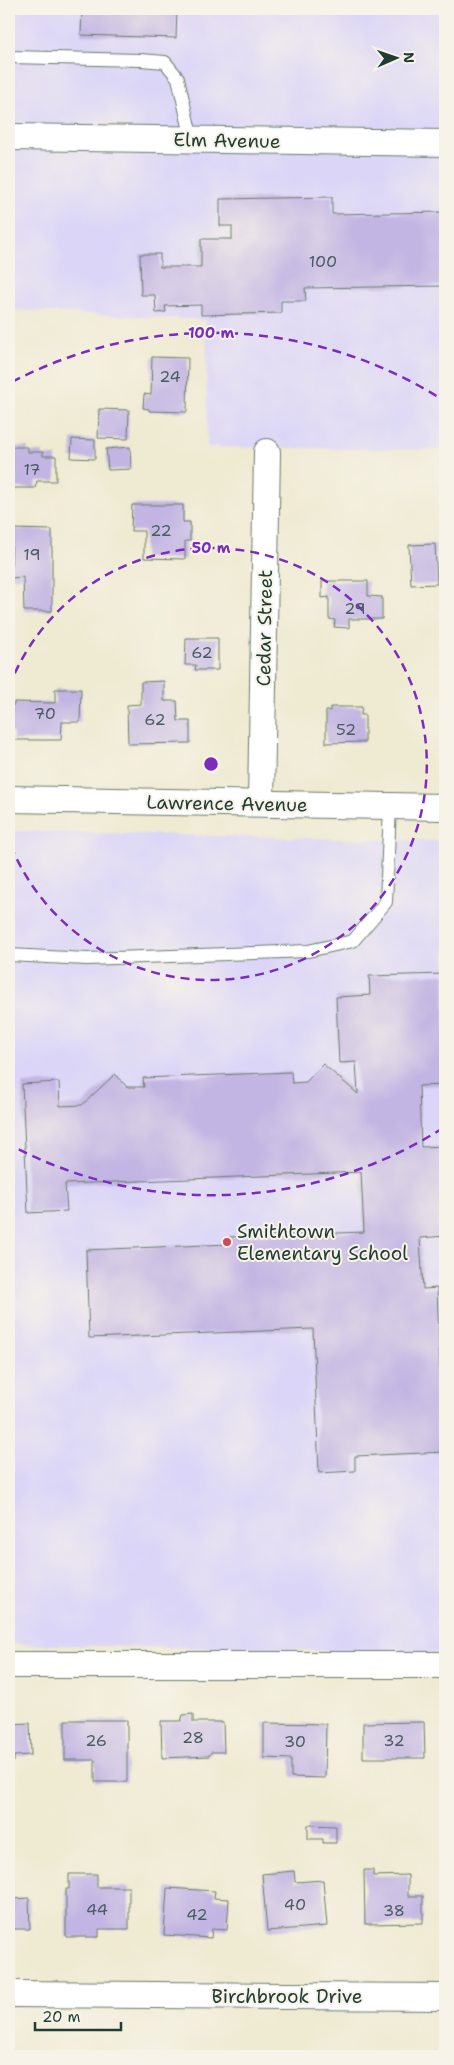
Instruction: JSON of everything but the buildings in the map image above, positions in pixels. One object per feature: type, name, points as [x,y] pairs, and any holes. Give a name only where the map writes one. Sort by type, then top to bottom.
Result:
[{"type":"street","name":"Elm Avenue","points":[[9,137],[445,143]]},
{"type":"street","name":"Cedar Street","points":[[261,803],[267,452]]},
{"type":"street","name":"Lawrence Avenue","points":[[9,799],[445,807]]},
{"type":"street","points":[[9,1665],[445,1665]]},
{"type":"street","name":"Birchbrook Drive","points":[[9,1994],[445,1997]]},
{"type":"lane","points":[[9,57],[165,62],[178,78],[192,140]]},
{"type":"lane","points":[[9,955],[87,959],[308,950],[353,941],[386,902],[390,806]]},
{"type":"shaded area","points":[[9,9],[445,9],[445,450],[207,447],[206,320],[9,310]]},
{"type":"shaded area","name":"Smithtown Elementary School","points":[[9,831],[445,841],[445,1653],[9,1644]]},
{"type":"place","name":"Smithtown Elementary School","points":[[227,1242]]}]
